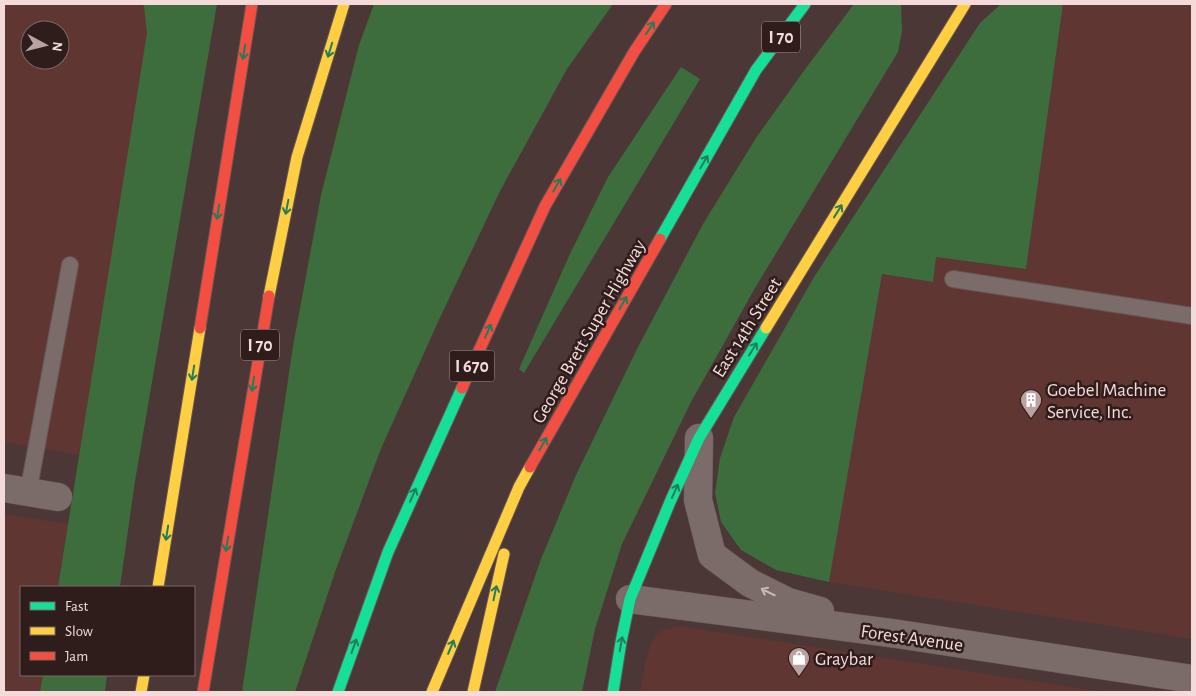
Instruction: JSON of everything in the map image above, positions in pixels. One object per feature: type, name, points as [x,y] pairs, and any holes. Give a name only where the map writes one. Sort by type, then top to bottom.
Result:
[{"type":"main road","points":[[158,586],[252,4]]},
{"type":"main road","name":"I 70","points":[[203,692],[264,321],[293,176],[297,157],[344,4]]},
{"type":"main road","name":"I 670","points":[[338,692],[388,552],[545,206],[634,52],[666,4]]},
{"type":"main road","name":"George Brett Super Highway","points":[[432,692],[519,487],[756,70],[805,4]]},
{"type":"main road","name":"East 14th Street","points":[[613,692],[630,600],[670,502],[699,438],[965,4]]},
{"type":"main road","points":[[473,692],[519,487]]},
{"type":"main road","points":[[141,692],[144,676]]},
{"type":"street","points":[[699,438],[698,500],[712,555],[750,583],[788,602],[898,634]]},
{"type":"street","points":[[16,490],[58,497]]},
{"type":"street","name":"Forest Avenue","points":[[630,600],[898,634],[1192,678]]},
{"type":"lane","points":[[16,490],[70,265]]},
{"type":"lane","points":[[952,279],[1192,316]]},
{"type":"shaded area","points":[[4,4],[154,4],[80,455],[4,442]]},
{"type":"shaded area","points":[[1063,4],[1192,4],[1192,639],[829,582],[882,274],[933,282],[936,257],[1026,269]]},
{"type":"shaded area","points":[[4,514],[68,524],[58,586],[20,586],[20,676],[43,676],[40,692],[4,692]]},
{"type":"shaded area","points":[[679,626],[1103,692],[640,692],[646,659],[653,639],[663,630]]},
{"type":"green space","points":[[143,4],[217,4],[135,481],[120,586],[58,586],[147,33]]},
{"type":"green space","points":[[374,4],[613,4],[567,69],[500,191],[437,324],[380,451],[335,572],[295,692],[242,692],[293,346],[321,195],[359,45]]},
{"type":"green space","points":[[854,4],[901,4],[902,31],[898,52],[755,288],[691,402],[622,544],[595,629],[582,692],[495,692],[541,559],[576,475],[637,349],[703,224],[756,138]]},
{"type":"green space","points":[[1001,4],[1063,4],[1026,269],[936,257],[933,282],[882,274],[829,582],[776,570],[741,550],[721,522],[715,493],[720,458],[734,417],[814,277],[980,23]]},
{"type":"green space","points":[[681,67],[700,79],[524,373],[519,369],[569,256],[608,177]]},
{"type":"green space","points":[[43,676],[107,676],[105,692],[40,692]]},
{"type":"traffic: fast","points":[[660,239],[756,70],[805,4]]},
{"type":"traffic: fast","points":[[613,692],[630,599],[670,502],[699,438],[766,328]]},
{"type":"traffic: fast","points":[[338,692],[388,552],[462,388]]},
{"type":"traffic: slow","points":[[269,296],[297,157],[344,4]]},
{"type":"traffic: slow","points":[[766,328],[965,4]]},
{"type":"traffic: slow","points":[[158,586],[200,328]]},
{"type":"traffic: slow","points":[[432,692],[519,487],[530,467]]},
{"type":"traffic: slow","points":[[473,692],[504,554]]},
{"type":"traffic: slow","points":[[141,692],[144,676]]},
{"type":"traffic: jam","points":[[200,328],[252,4]]},
{"type":"traffic: jam","points":[[462,388],[545,206],[634,52],[666,4]]},
{"type":"traffic: jam","points":[[530,467],[660,239]]},
{"type":"traffic: jam","points":[[203,692],[269,296]]},
{"type":"place","name":"Goebel Machine Service, Inc.","points":[[1031,419]]},
{"type":"place","name":"Graybar","points":[[799,677]]}]
